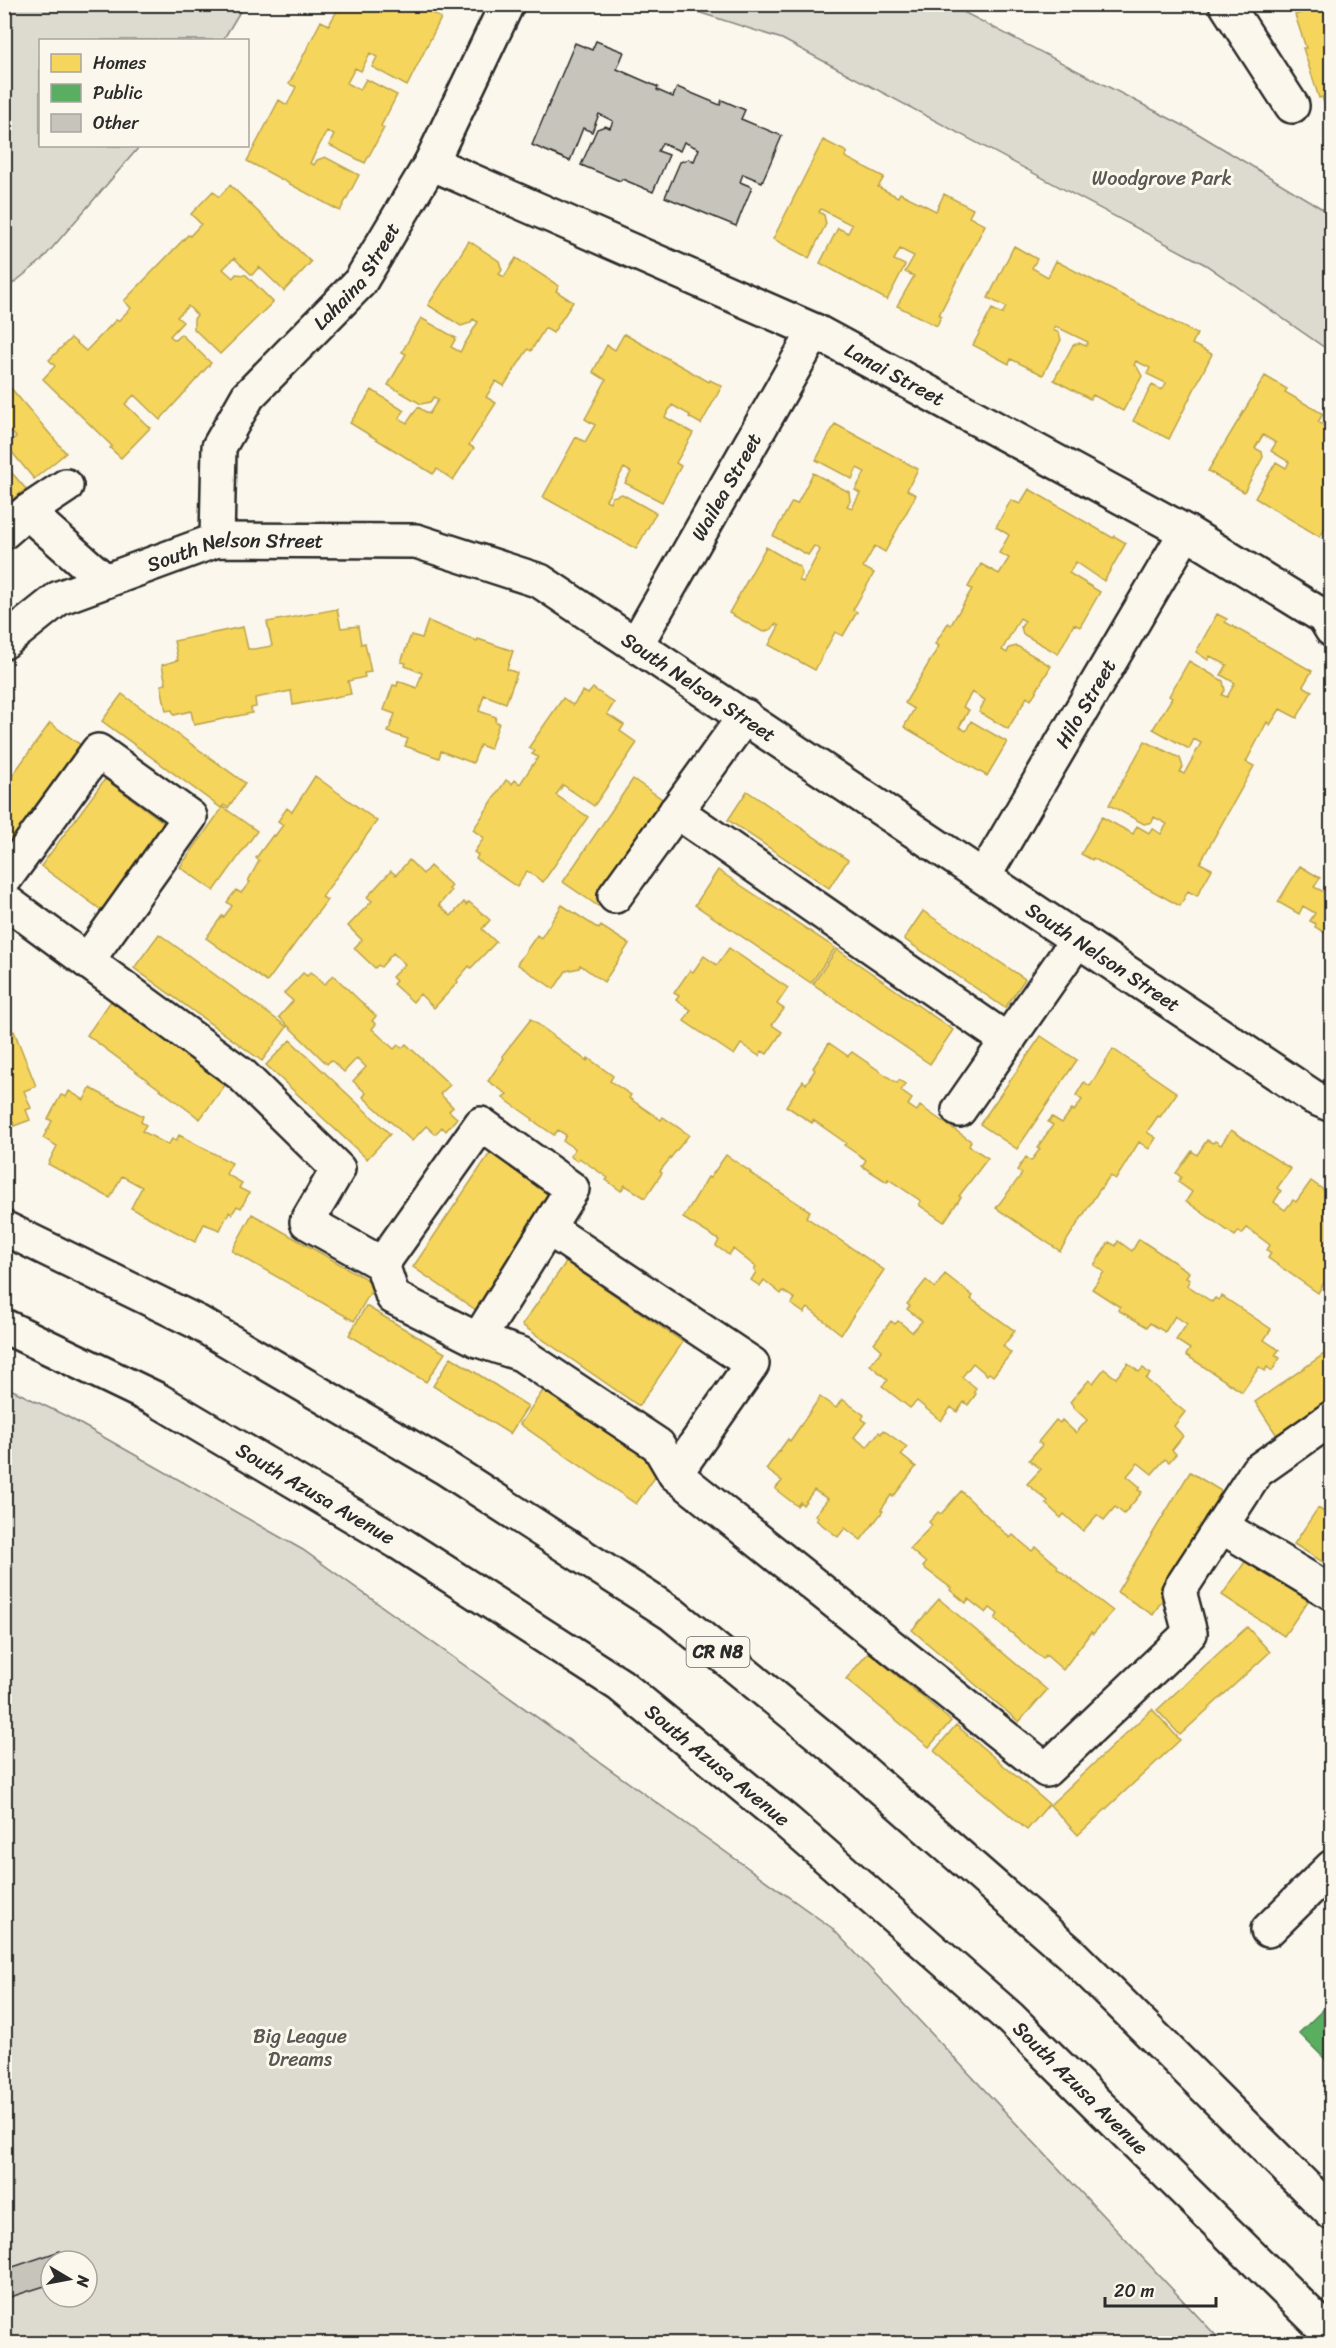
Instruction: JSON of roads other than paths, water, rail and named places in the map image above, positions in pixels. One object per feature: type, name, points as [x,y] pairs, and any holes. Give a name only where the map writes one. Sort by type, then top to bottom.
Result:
[{"type":"main road","name":"Lahaina Street","points":[[217,540],[219,447],[248,396],[360,282],[431,163],[507,4]]},
{"type":"main road","points":[[1226,4],[1292,106]]},
{"type":"main road","name":"Lanai Street","points":[[431,163],[815,331],[1186,532],[1324,617],[1332,630]]},
{"type":"main road","name":"Wailea Street","points":[[637,644],[815,331]]},
{"type":"main road","points":[[66,486],[16,522],[105,582]]},
{"type":"main road","name":"Hilo Street","points":[[984,876],[1186,532]]},
{"type":"main road","name":"South Nelson Street","points":[[4,642],[59,598],[217,540],[416,541],[540,581],[1313,1097],[1332,1105]]},
{"type":"main road","points":[[615,896],[745,716]]},
{"type":"main road","points":[[4,880],[98,751],[190,817],[87,960]]},
{"type":"main road","points":[[676,811],[1008,1041]]},
{"type":"main road","points":[[4,900],[241,1074],[338,1169],[307,1222],[382,1264],[393,1297],[477,1340],[521,1354],[658,1445],[675,1474],[1046,1770],[1190,1633],[1179,1591],[1257,1471],[1332,1418]]},
{"type":"main road","points":[[959,1110],[1078,939]]},
{"type":"main road","points":[[382,1264],[482,1124],[572,1189],[477,1340]]},
{"type":"main road","name":"CR N8","points":[[4,1228],[197,1322],[444,1467],[672,1614],[844,1755],[1070,1953],[1332,2213]]},
{"type":"main road","points":[[548,1228],[752,1364],[675,1474]]},
{"type":"main road","name":"South Azusa Avenue","points":[[4,1326],[156,1400],[398,1542],[620,1685],[788,1822],[1010,2018],[1332,2336]]},
{"type":"main road","points":[[1221,1526],[1332,1593]]},
{"type":"main road","points":[[1268,1930],[1332,1867]]},
{"type":"park label","name":"Woodgrove Park","points":[[1162,178]]},
{"type":"park label","name":"Big League Dreams","points":[[300,2048]]}]
